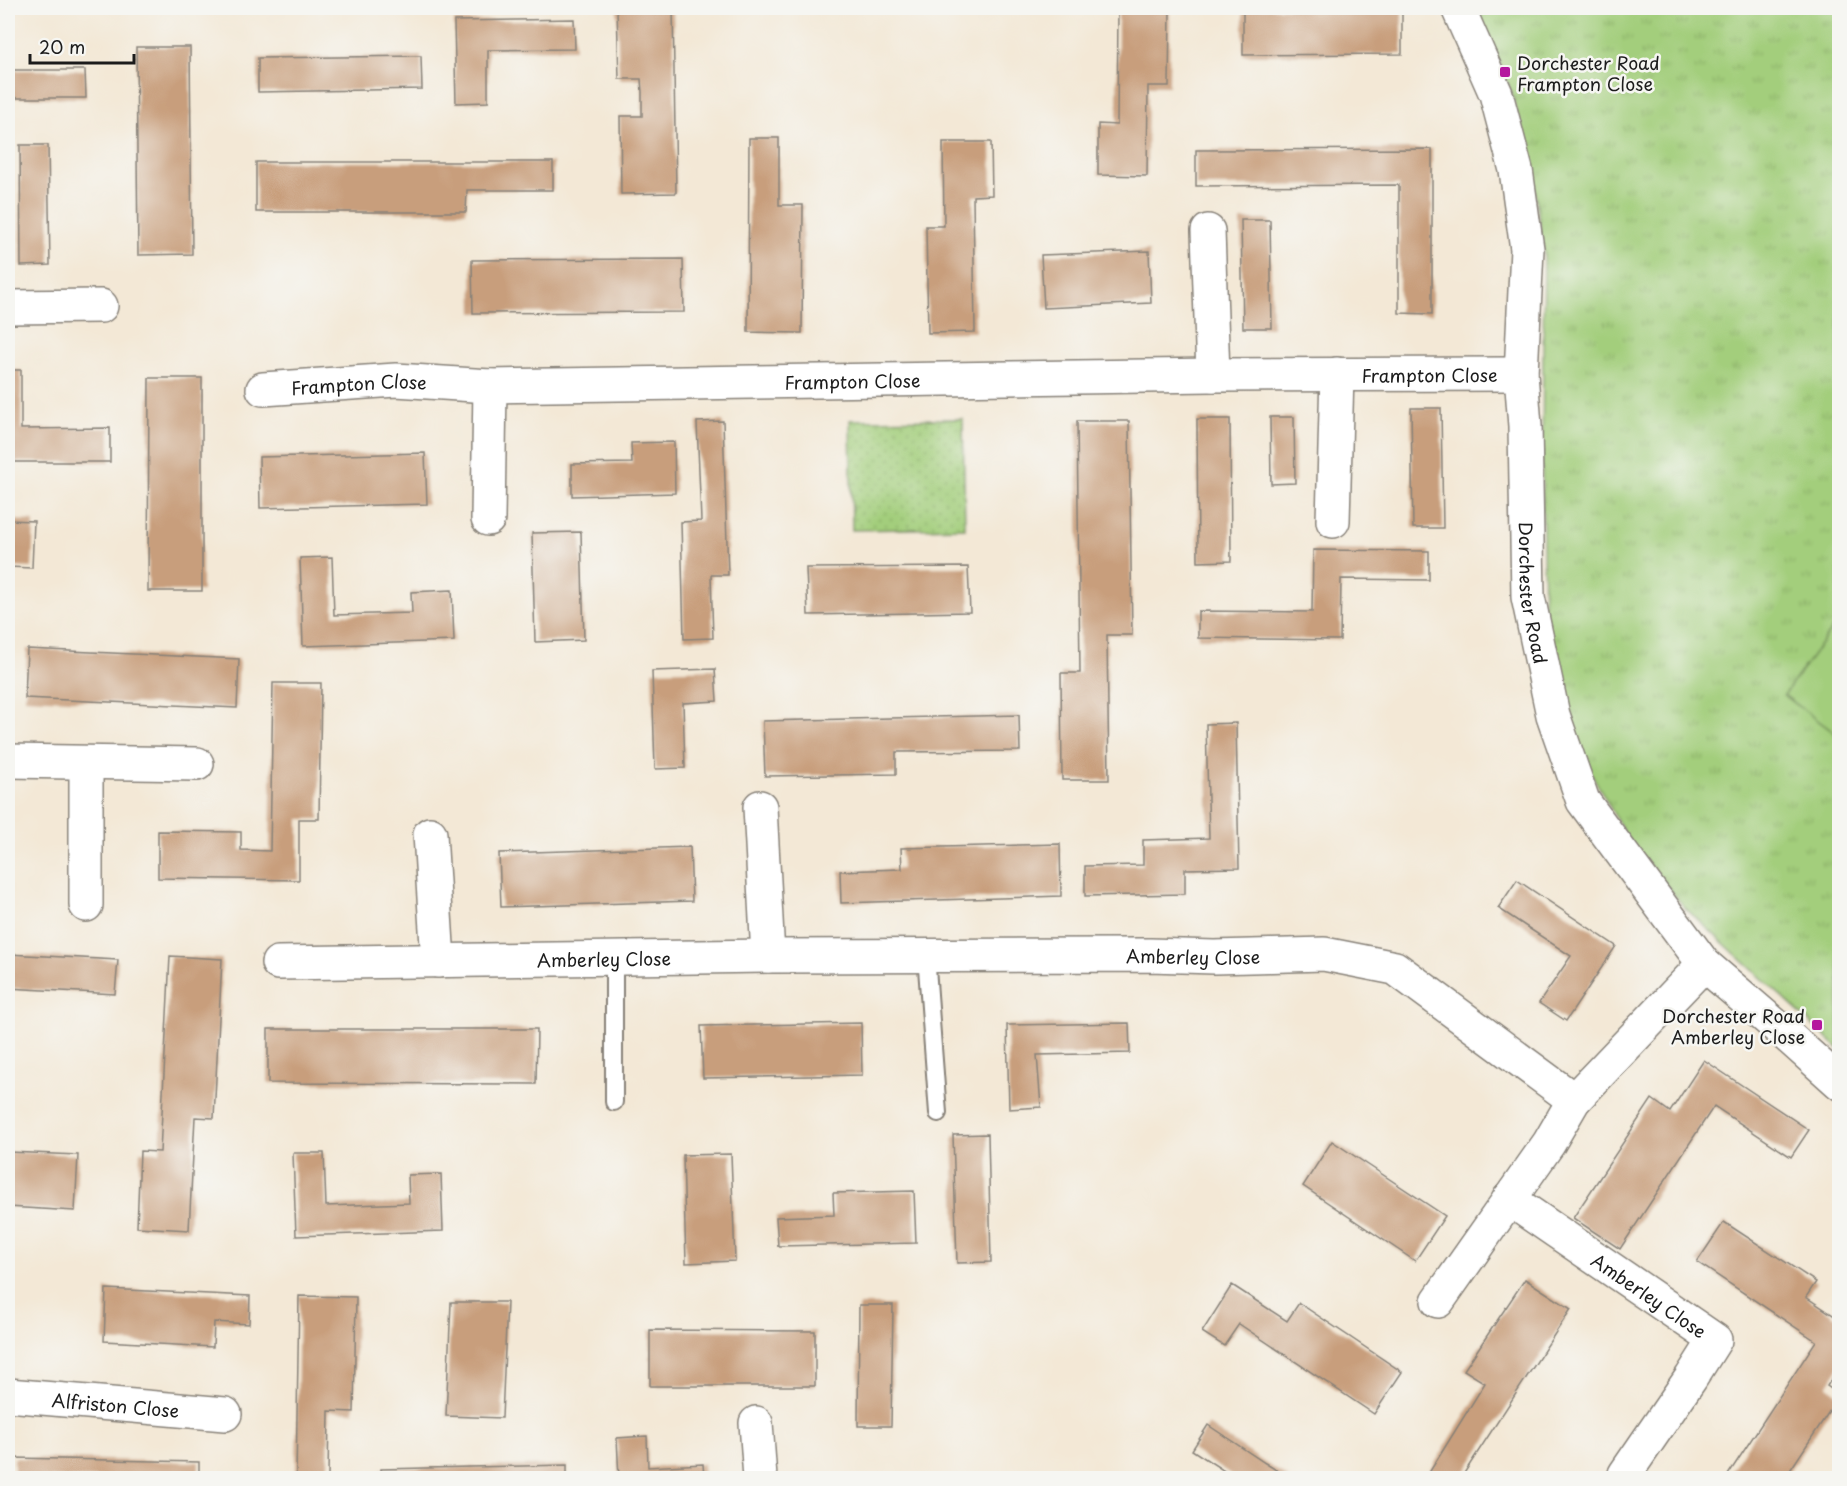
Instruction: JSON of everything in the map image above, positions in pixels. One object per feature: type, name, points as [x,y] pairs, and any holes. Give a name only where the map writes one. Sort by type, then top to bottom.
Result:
[{"type":"street","name":"Dorchester Road","points":[[1458,8],[1496,94],[1516,170],[1527,249],[1521,374],[1525,426],[1528,597],[1553,715],[1583,801],[1704,964],[1839,1083]]},
{"type":"street","points":[[1208,231],[1213,375]]},
{"type":"street","points":[[8,307],[101,306]]},
{"type":"street","name":"Frampton Close","points":[[263,389],[396,381],[490,386],[1213,375],[1521,374]]},
{"type":"street","name":"Frampton Close","points":[[1333,521],[1337,375]]},
{"type":"street","points":[[488,519],[490,386]]},
{"type":"street","points":[[8,761],[197,764]]},
{"type":"street","points":[[86,764],[86,905]]},
{"type":"street","points":[[760,807],[768,956]]},
{"type":"street","points":[[430,834],[438,961]]},
{"type":"street","name":"Amberley Close","points":[[278,963],[768,956],[1150,955],[1214,957],[1324,954],[1395,968],[1574,1100]]},
{"type":"street","points":[[1438,1301],[1549,1143],[1574,1100],[1704,964]]},
{"type":"street","name":"Amberley Close","points":[[1509,1199],[1715,1340],[1624,1474]]},
{"type":"street","name":"Alfriston Close","points":[[8,1395],[225,1414]]},
{"type":"street","points":[[756,1424],[760,1479]]},
{"type":"lane","points":[[926,955],[938,1113]]},
{"type":"lane","points":[[614,958],[614,1102]]},
{"type":"green space","points":[[1477,8],[1839,8],[1839,1049],[1685,908],[1627,838],[1585,762],[1563,693],[1544,619],[1542,461],[1544,254],[1532,170],[1512,94]]},
{"type":"green space","points":[[963,419],[965,528],[852,530],[850,420]]},
{"type":"green space","points":[[1839,619],[1839,736],[1784,695]]},
{"type":"building","points":[[617,8],[673,8],[676,193],[621,194],[620,116],[642,116],[642,92],[641,79],[619,79]]},
{"type":"building","points":[[1118,8],[1170,8],[1169,86],[1148,86],[1147,176],[1098,175],[1098,124],[1117,125]]},
{"type":"building","points":[[1243,8],[1402,8],[1402,54],[1243,55]]},
{"type":"building","points":[[574,19],[575,49],[488,50],[488,102],[456,103],[454,21]]},
{"type":"building","points":[[136,47],[190,47],[192,254],[138,255]]},
{"type":"building","points":[[421,56],[422,89],[258,92],[258,58]]},
{"type":"building","points":[[8,70],[85,70],[86,98],[8,98]]},
{"type":"building","points":[[749,138],[779,138],[779,205],[803,205],[802,333],[748,332]]},
{"type":"building","points":[[943,142],[991,142],[992,195],[973,196],[975,332],[928,333],[926,226],[944,226]]},
{"type":"building","points":[[20,145],[48,145],[50,265],[21,266]]},
{"type":"building","points":[[1432,149],[1432,314],[1399,313],[1399,185],[1196,186],[1196,150]]},
{"type":"building","points":[[256,162],[553,162],[553,190],[467,190],[466,212],[256,212]]},
{"type":"building","points":[[1241,220],[1270,220],[1272,328],[1243,328]]},
{"type":"building","points":[[1149,251],[1151,303],[1044,308],[1041,255]]},
{"type":"building","points":[[683,259],[684,312],[473,313],[472,260]]},
{"type":"building","points":[[8,370],[21,370],[21,429],[110,428],[110,462],[8,462]]},
{"type":"building","points":[[149,378],[202,378],[202,591],[148,591]]},
{"type":"building","points":[[1411,408],[1441,408],[1443,528],[1413,528]]},
{"type":"building","points":[[1270,417],[1294,417],[1295,483],[1271,484]]},
{"type":"building","points":[[1197,419],[1230,419],[1231,561],[1198,562]]},
{"type":"building","points":[[723,421],[728,575],[711,575],[713,638],[684,639],[681,522],[701,521],[697,422]]},
{"type":"building","points":[[1077,421],[1129,421],[1132,635],[1107,635],[1109,780],[1062,780],[1061,673],[1080,673]]},
{"type":"building","points":[[674,442],[675,493],[572,496],[572,464],[632,463],[631,443]]},
{"type":"building","points":[[425,453],[427,504],[260,508],[259,457]]},
{"type":"building","points":[[8,520],[34,521],[32,568],[8,567]]},
{"type":"building","points":[[581,532],[584,640],[535,642],[532,533]]},
{"type":"building","points":[[1313,550],[1429,551],[1429,580],[1341,579],[1340,640],[1198,638],[1198,611],[1312,612]]},
{"type":"building","points":[[332,557],[334,615],[412,613],[411,592],[452,590],[454,641],[303,646],[300,558]]},
{"type":"building","points":[[968,567],[970,612],[808,615],[806,568]]},
{"type":"building","points":[[27,649],[239,659],[237,708],[25,698]]},
{"type":"building","points":[[715,669],[717,701],[683,703],[685,768],[655,769],[652,671]]},
{"type":"building","points":[[273,683],[321,683],[319,819],[299,819],[299,880],[158,878],[158,831],[241,832],[241,850],[270,851]]},
{"type":"building","points":[[1019,715],[1020,751],[896,752],[896,774],[765,776],[763,721]]},
{"type":"building","points":[[1236,723],[1239,868],[1185,869],[1185,894],[1085,896],[1085,866],[1143,865],[1143,840],[1209,838],[1206,724]]},
{"type":"building","points":[[1060,844],[1061,896],[841,903],[840,871],[902,869],[901,848]]},
{"type":"building","points":[[690,847],[692,901],[501,907],[499,853]]},
{"type":"building","points":[[1517,880],[1616,946],[1566,1021],[1539,1003],[1571,956],[1498,908]]},
{"type":"building","points":[[8,954],[118,960],[115,994],[8,988]]},
{"type":"building","points":[[170,956],[222,959],[214,1118],[195,1117],[189,1230],[137,1227],[140,1151],[160,1152]]},
{"type":"building","points":[[861,1023],[862,1075],[703,1078],[701,1026]]},
{"type":"building","points":[[1129,1023],[1130,1053],[1037,1055],[1041,1107],[1009,1109],[1007,1025]]},
{"type":"building","points":[[268,1029],[537,1029],[536,1084],[268,1083]]},
{"type":"building","points":[[1704,1060],[1809,1130],[1791,1157],[1714,1106],[1620,1249],[1573,1218],[1652,1099],[1670,1112]]},
{"type":"building","points":[[988,1134],[991,1262],[957,1263],[953,1135]]},
{"type":"building","points":[[1332,1141],[1445,1216],[1415,1261],[1303,1186]]},
{"type":"building","points":[[8,1152],[78,1155],[75,1211],[8,1207]]},
{"type":"building","points":[[293,1153],[324,1153],[326,1206],[409,1203],[408,1175],[441,1174],[443,1231],[296,1236]]},
{"type":"building","points":[[731,1154],[735,1261],[686,1263],[683,1155]]},
{"type":"building","points":[[914,1191],[916,1243],[778,1246],[776,1217],[834,1215],[833,1193]]},
{"type":"building","points":[[1724,1222],[1816,1282],[1806,1297],[1839,1319],[1839,1367],[1827,1386],[1840,1395],[1785,1478],[1726,1478],[1816,1341],[1697,1262]]},
{"type":"building","points":[[1525,1279],[1571,1309],[1461,1478],[1431,1478],[1427,1476],[1485,1383],[1464,1370]]},
{"type":"building","points":[[1232,1285],[1287,1321],[1299,1303],[1402,1372],[1374,1414],[1239,1324],[1224,1346],[1202,1332]]},
{"type":"building","points":[[106,1289],[250,1296],[249,1324],[214,1322],[213,1347],[104,1341]]},
{"type":"building","points":[[299,1296],[356,1297],[354,1412],[329,1411],[328,1478],[296,1478]]},
{"type":"building","points":[[451,1302],[507,1302],[502,1418],[446,1416]]},
{"type":"building","points":[[859,1305],[893,1305],[891,1426],[858,1426]]},
{"type":"building","points":[[650,1330],[815,1331],[815,1386],[650,1386]]},
{"type":"building","points":[[1208,1425],[1289,1478],[1235,1478],[1192,1450]]},
{"type":"building","points":[[647,1436],[648,1467],[703,1464],[704,1478],[619,1478],[617,1438]]},
{"type":"building","points":[[14,1458],[199,1462],[199,1478],[14,1478]]},
{"type":"building","points":[[567,1465],[567,1478],[381,1478],[381,1469]]},
{"type":"place","name":"Dorchester Road Frampton Close","points":[[1505,72]]},
{"type":"place","name":"Dorchester Road Amberley Close","points":[[1817,1025]]}]
